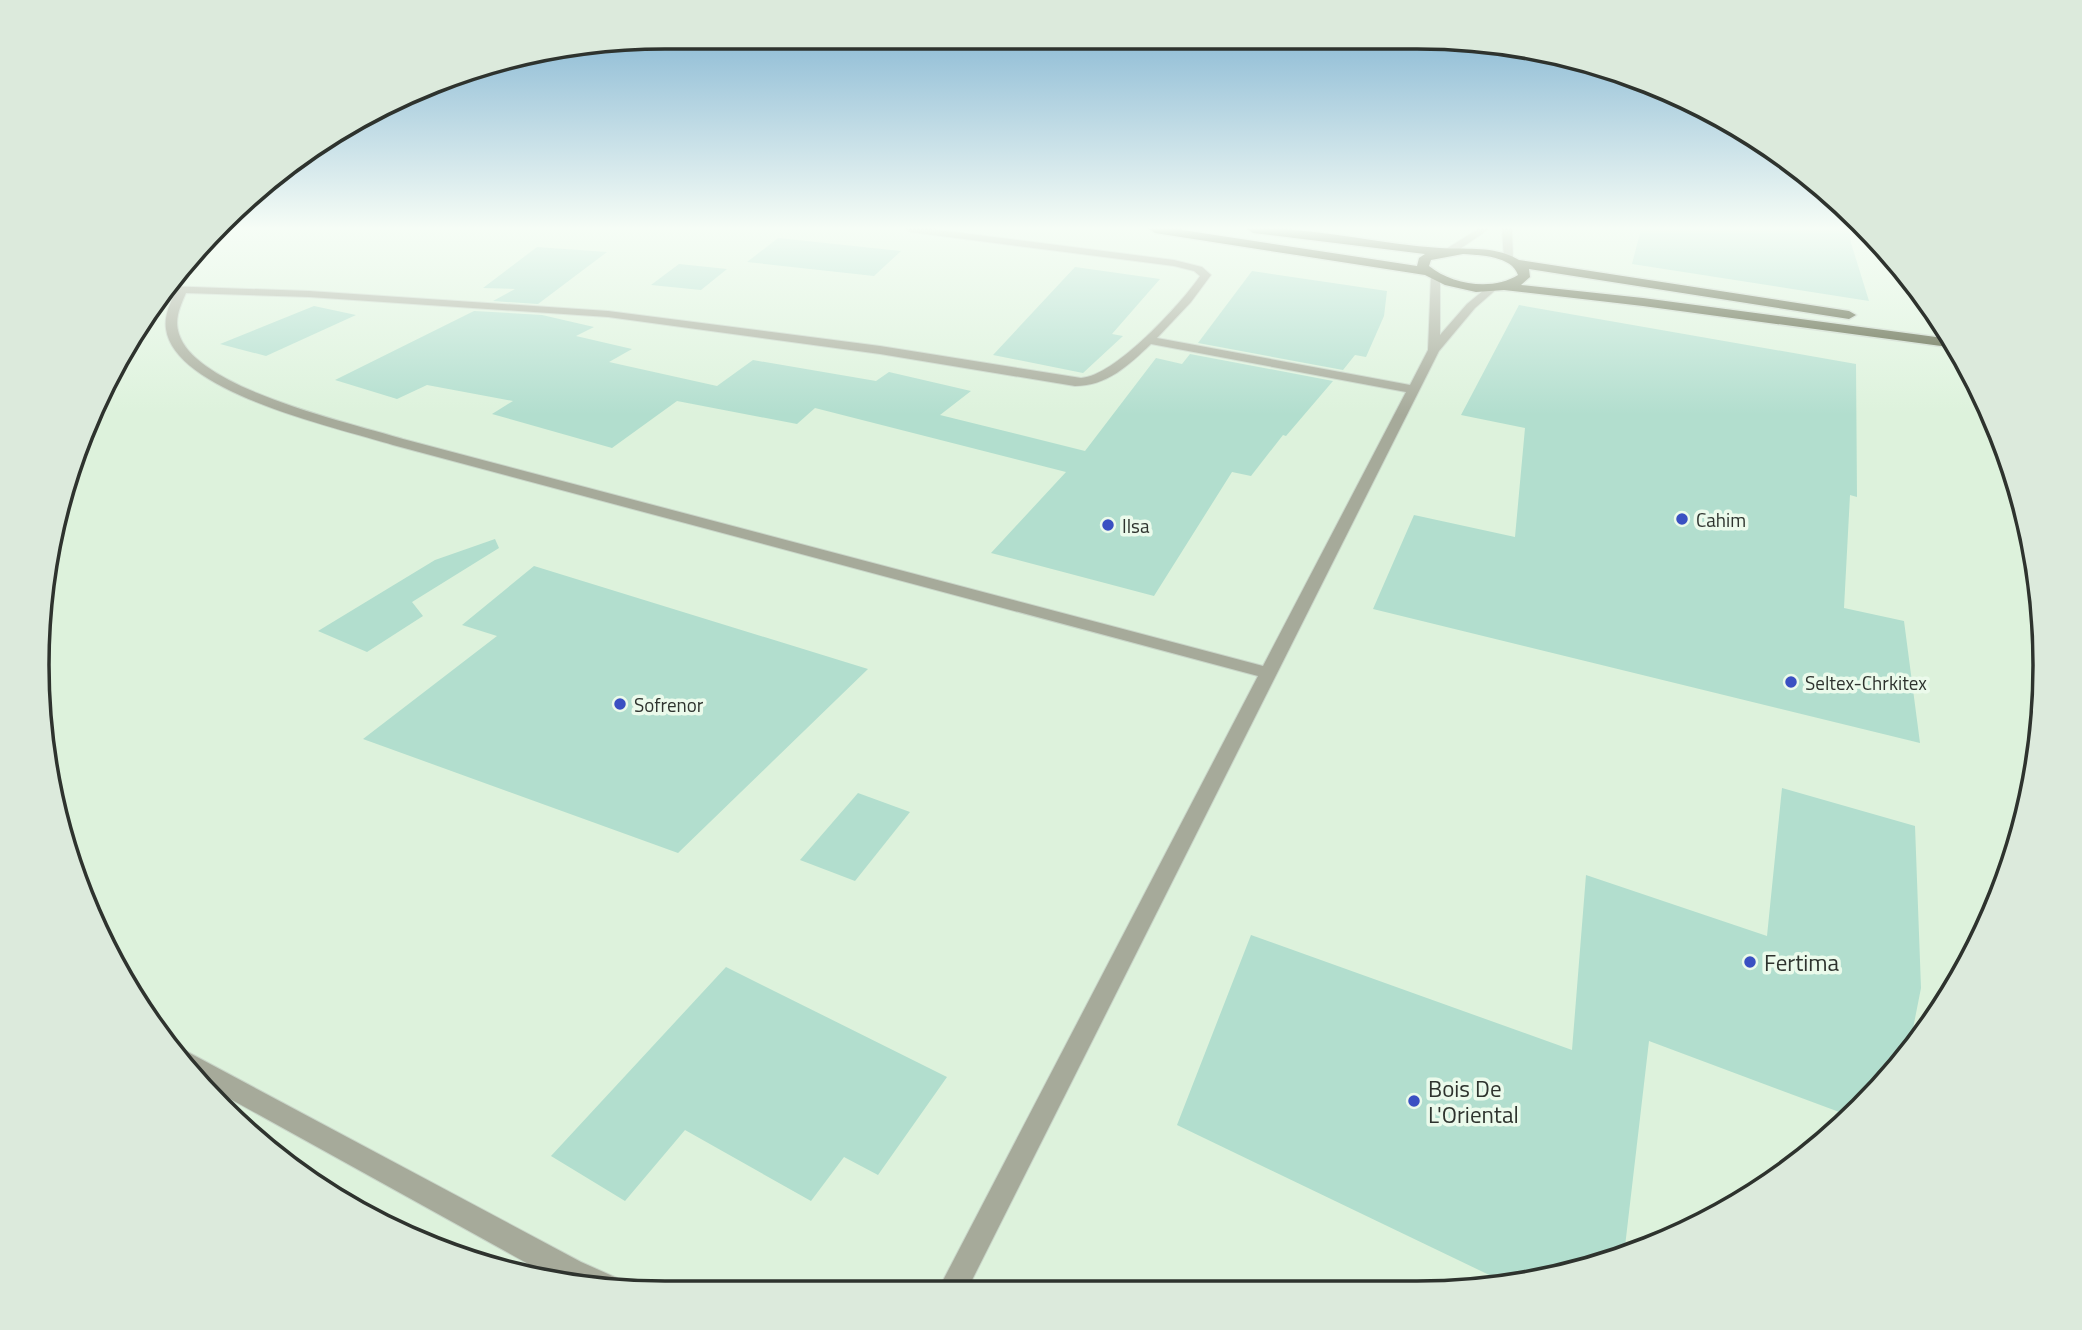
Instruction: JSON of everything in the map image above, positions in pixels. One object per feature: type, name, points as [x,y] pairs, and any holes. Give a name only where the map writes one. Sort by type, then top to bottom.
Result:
[{"type":"highway","points":[[1543,291],[1941,342]]},
{"type":"highway","points":[[1704,291],[1931,327]]},
{"type":"street","points":[[182,291],[170,318],[172,331],[188,359],[206,372],[244,391],[293,409],[398,442],[1269,673]]},
{"type":"street","points":[[219,291],[322,294],[608,314],[880,350],[1075,382],[1093,380],[1107,374],[1149,340],[1193,291]]},
{"type":"street","points":[[1432,291],[1434,350]]},
{"type":"street","points":[[957,1281],[1434,350],[1471,306],[1490,291]]},
{"type":"street","points":[[1149,340],[1415,390]]},
{"type":"street","points":[[202,1071],[577,1275]]},
{"type":"shaded area","points":[[175,291],[1907,291],[1950,357],[1986,429],[2012,506],[2021,545],[2032,625],[2032,705],[2028,745],[2012,824],[1986,901],[1950,973],[1906,1040],[1853,1101],[1792,1154],[1725,1198],[1653,1234],[1576,1260],[1497,1276],[1417,1281],[665,1281],[585,1276],[506,1260],[429,1234],[357,1198],[290,1154],[259,1128],[229,1101],[176,1040],[132,973],[96,901],[70,824],[54,745],[50,705],[50,625],[54,585],[70,506],[96,429],[132,357]]},
{"type":"building","points":[[511,291],[555,291],[538,304],[493,301]]},
{"type":"building","points":[[1053,291],[1149,291],[1112,334],[1123,336],[1083,373],[993,355]]},
{"type":"building","points":[[1237,291],[1387,291],[1384,316],[1366,357],[1355,355],[1343,370],[1198,343]]},
{"type":"building","points":[[1805,291],[1866,291],[1869,301]]},
{"type":"building","points":[[1519,305],[1856,364],[1857,497],[1850,495],[1844,608],[1904,621],[1920,743],[1373,609],[1414,515],[1515,537],[1525,428],[1461,415]]},
{"type":"building","points":[[314,306],[356,315],[266,356],[220,344]]},
{"type":"building","points":[[474,311],[542,315],[594,327],[576,336],[632,349],[609,362],[717,386],[753,360],[876,381],[889,372],[971,391],[940,415],[1085,451],[1156,358],[1182,364],[1190,354],[1333,381],[1286,436],[1283,435],[1251,476],[1232,472],[1154,596],[991,553],[1066,472],[815,408],[797,424],[677,401],[612,448],[492,414],[513,401],[427,385],[397,399],[335,380]]},
{"type":"building","points":[[495,539],[499,548],[412,602],[423,616],[367,652],[318,631],[435,560]]},
{"type":"building","name":"Sofrenor","points":[[534,566],[868,669],[678,853],[363,739],[497,636],[462,625]]},
{"type":"building","points":[[1782,788],[1915,826],[1921,988],[1913,1030],[1906,1040],[1840,1112],[1649,1041],[1625,1244],[1615,1248],[1576,1260],[1492,1276],[1177,1125],[1251,935],[1572,1050],[1586,875],[1767,936]]},
{"type":"building","points":[[858,793],[910,812],[855,881],[800,860]]},
{"type":"building","points":[[726,967],[947,1077],[878,1175],[844,1157],[811,1201],[685,1130],[625,1201],[551,1156]]},
{"type":"place","name":"Cahim","points":[[1682,519]]},
{"type":"place","name":"Ilsa","points":[[1108,525]]},
{"type":"place","name":"Seltex-Chrkitex","points":[[1791,682]]},
{"type":"place","name":"Sofrenor","points":[[620,704]]},
{"type":"place","name":"Fertima","points":[[1750,962]]},
{"type":"place","name":"Bois De L'Oriental","points":[[1414,1101]]}]
